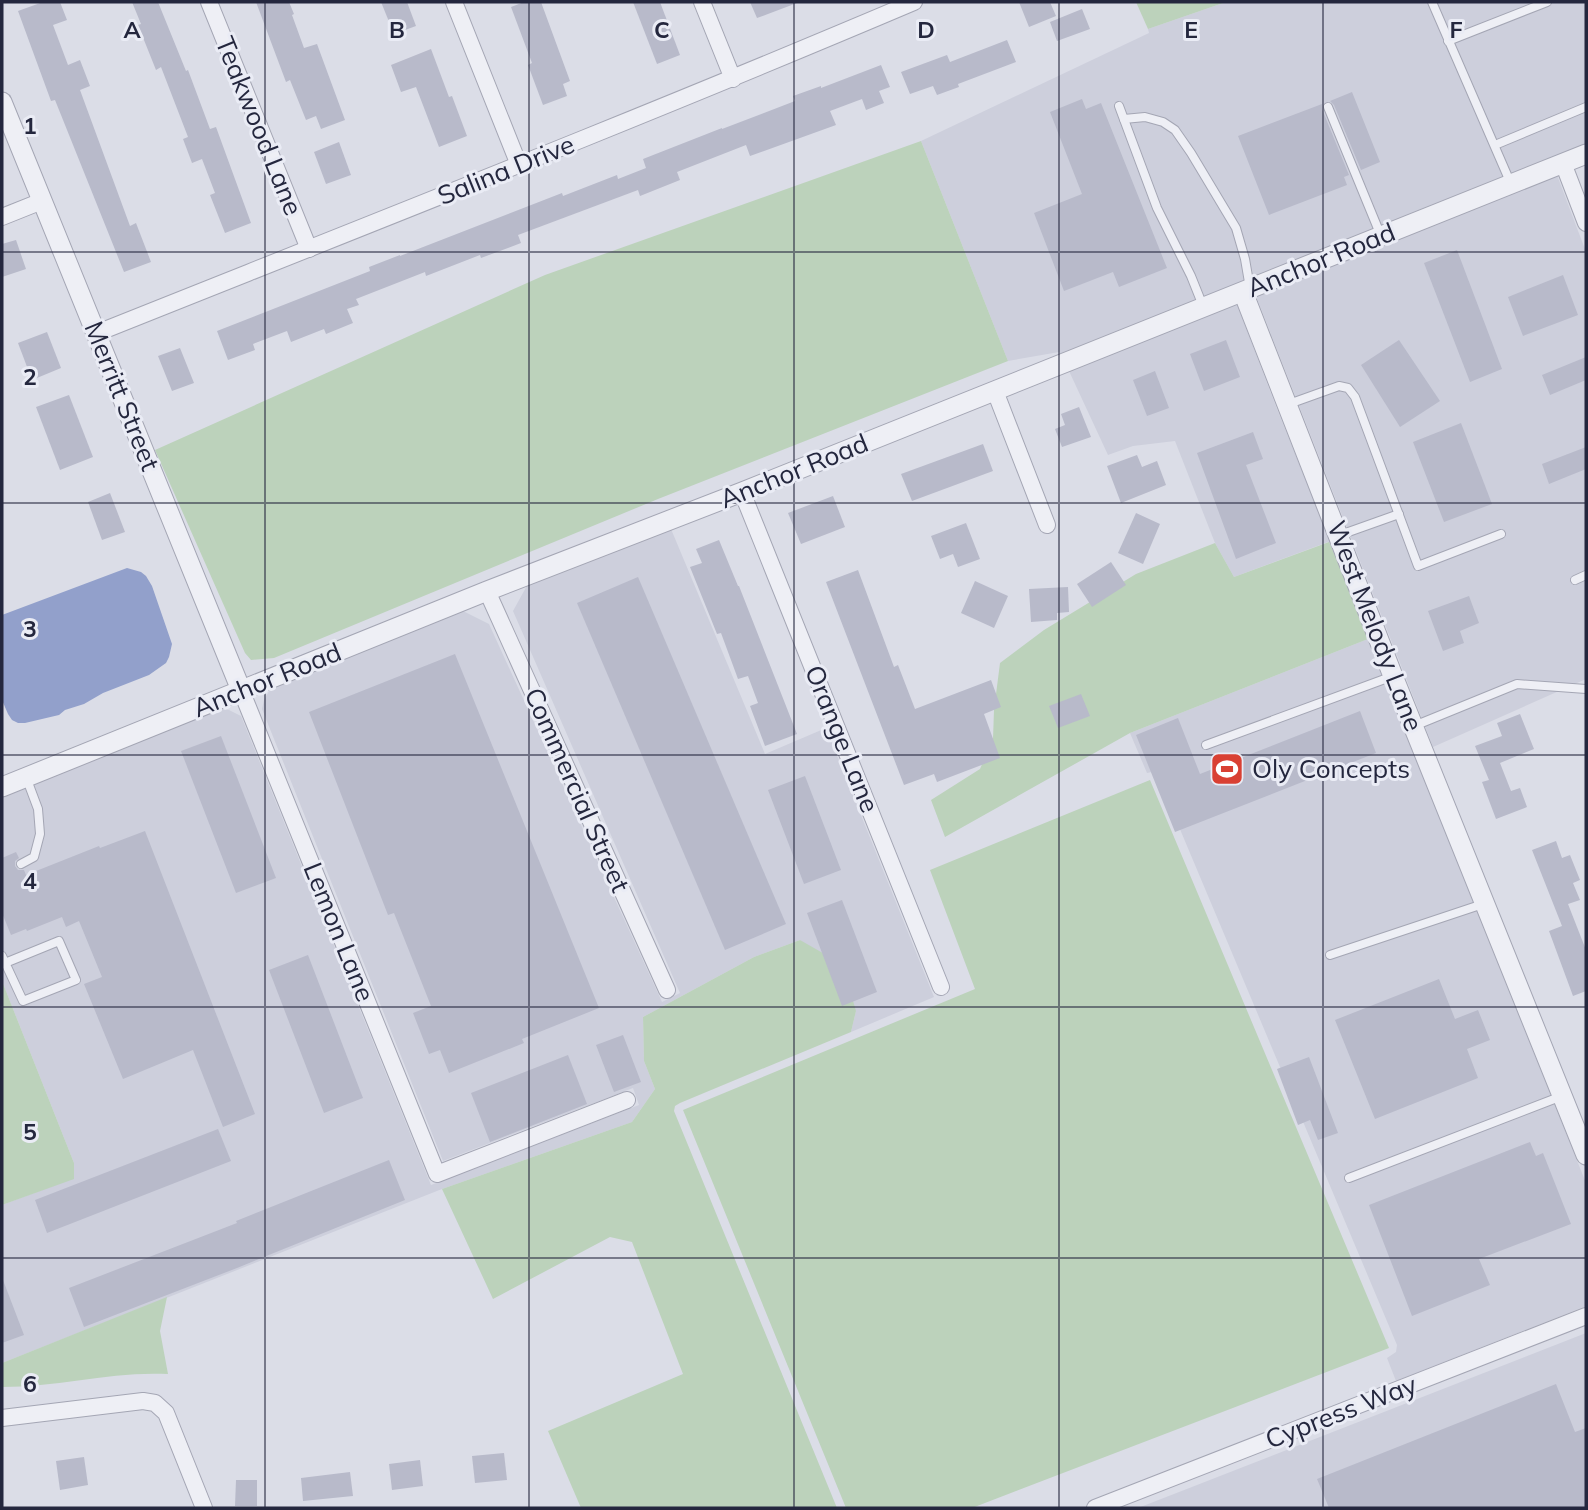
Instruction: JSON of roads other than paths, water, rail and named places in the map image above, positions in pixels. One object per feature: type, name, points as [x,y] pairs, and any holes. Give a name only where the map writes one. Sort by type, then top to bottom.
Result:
[{"type":"street","name":"Teakwood Lane","points":[[209,2],[309,249]]},
{"type":"street","points":[[454,2],[519,165]]},
{"type":"street","points":[[702,2],[733,79]]},
{"type":"street","name":"Salina Drive","points":[[97,334],[733,79],[914,2]]},
{"type":"street","name":"Merritt Street","points":[[2,102],[242,690]]},
{"type":"street","name":"Anchor Road","points":[[2,787],[1586,154]]},
{"type":"street","points":[[1563,163],[1586,223]]},
{"type":"street","points":[[2,217],[42,201]]},
{"type":"street","name":"West Melody Lane","points":[[1247,290],[1286,405],[1586,1156]]},
{"type":"street","points":[[995,391],[1047,525]]},
{"type":"street","name":"Orange Lane","points":[[742,492],[941,987]]},
{"type":"street","name":"Commercial Street","points":[[487,591],[667,990]]},
{"type":"street","name":"Lemon Lane","points":[[242,690],[437,1174],[627,1100]]},
{"type":"street","name":"Cypress Way","points":[[1095,1508],[1586,1316]]},
{"type":"street","points":[[2,1418],[143,1401],[155,1403],[166,1413],[204,1508]]},
{"type":"lane","points":[[1432,2],[1511,184]]},
{"type":"lane","points":[[1448,41],[1547,2]]},
{"type":"lane","points":[[1119,106],[1157,208],[1204,307]]},
{"type":"lane","points":[[1328,107],[1381,236]]},
{"type":"lane","points":[[1495,145],[1586,107]]},
{"type":"lane","points":[[1124,119],[1145,117],[1163,122],[1175,130],[1236,228],[1245,259],[1247,290]]},
{"type":"lane","points":[[1286,405],[1339,386],[1348,388],[1355,397],[1418,566],[1501,534]]},
{"type":"lane","points":[[1340,536],[1399,514]]},
{"type":"lane","points":[[1575,580],[1586,575]]},
{"type":"lane","points":[[1206,745],[1393,676]]},
{"type":"lane","points":[[1413,726],[1517,684],[1586,689]]},
{"type":"lane","points":[[21,864],[34,858],[40,834],[38,809],[26,777]]},
{"type":"lane","points":[[1330,954],[1485,903]]},
{"type":"lane","points":[[59,941],[76,980],[23,1001],[3,959],[59,941]]},
{"type":"lane","points":[[1349,1178],[1562,1096]]},
{"type":"water","points":[[127,568],[141,572],[152,586],[172,644],[166,663],[149,675],[103,693],[59,715],[25,723],[12,720],[2,700],[2,615]]},
{"type":"place","name":"Oly Concepts","points":[[1227,769]]}]
